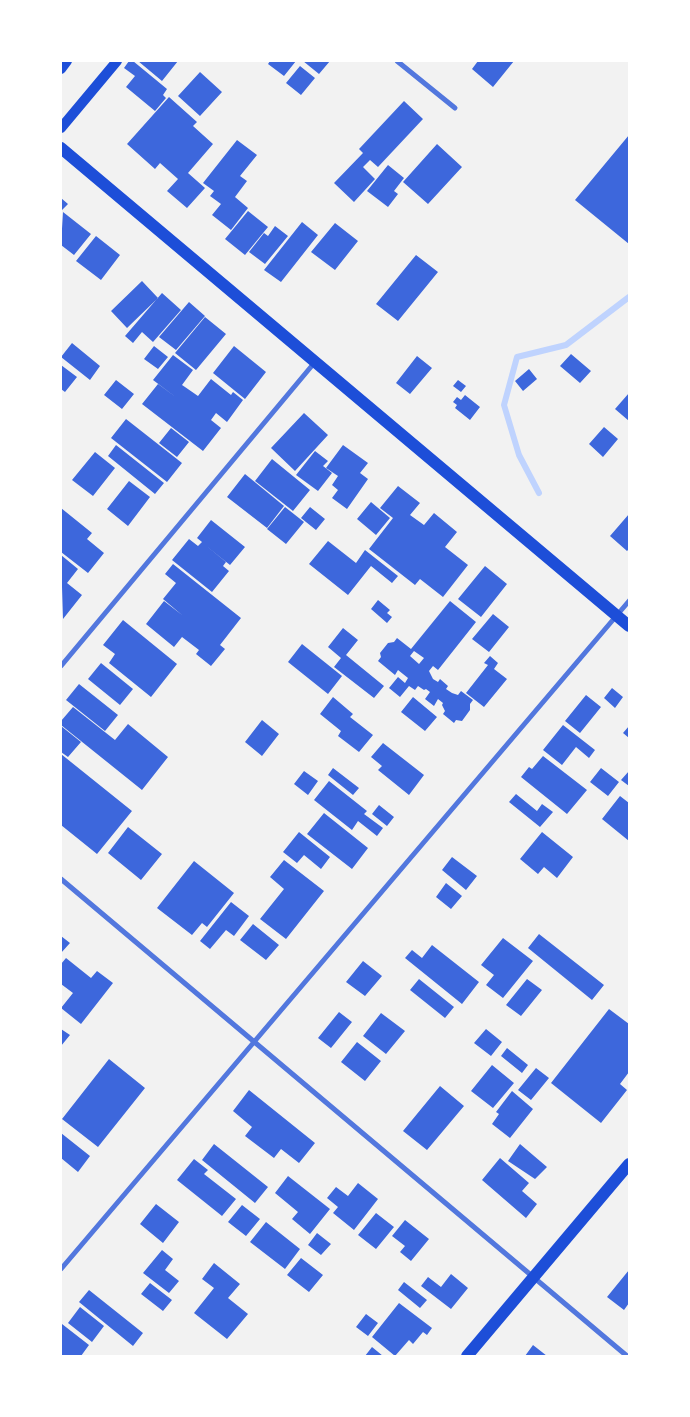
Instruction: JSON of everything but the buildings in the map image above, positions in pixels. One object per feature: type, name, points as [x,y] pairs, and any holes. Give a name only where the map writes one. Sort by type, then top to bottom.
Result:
[{"type":"main road","points":[[61,68],[67,61]]},
{"type":"main road","points":[[61,128],[117,61]]},
{"type":"main road","points":[[61,148],[629,626]]},
{"type":"main road","points":[[467,1356],[629,1164]]},
{"type":"street","points":[[397,61],[455,108]]},
{"type":"street","points":[[61,666],[315,362]]},
{"type":"street","points":[[61,1269],[629,601]]},
{"type":"street","points":[[61,879],[627,1356]]},
{"type":"waterway","points":[[539,493],[519,455],[504,405],[517,357],[566,345],[629,297]]}]
